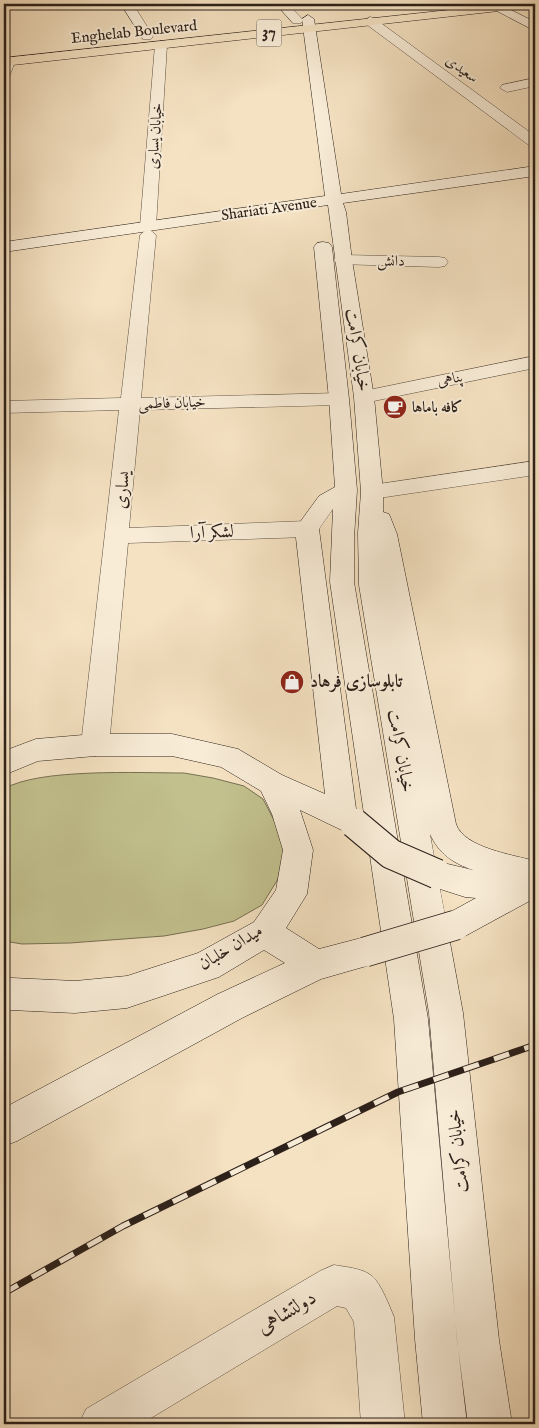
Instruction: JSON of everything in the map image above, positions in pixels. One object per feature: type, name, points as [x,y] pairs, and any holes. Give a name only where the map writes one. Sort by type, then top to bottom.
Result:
[{"type":"main road","points":[[127,4],[147,36]]},
{"type":"main road","name":"Enghelab Boulevard","points":[[5,62],[147,36],[298,17],[455,4]]},
{"type":"main road","name":"Enghelab Boulevard","points":[[5,62],[161,45],[298,17],[370,21],[535,4]]},
{"type":"main road","points":[[503,7],[535,21]]},
{"type":"main road","points":[[503,7],[535,27]]},
{"type":"main road","name":"خیابان کرامت","points":[[298,17],[327,207],[352,398]]},
{"type":"main road","name":"سعیدی","points":[[370,21],[535,143]]},
{"type":"main road","name":"خیابان یساری","points":[[148,231],[161,45]]},
{"type":"main road","points":[[507,88],[535,82]]},
{"type":"main road","name":"Shariati Avenue","points":[[327,207],[535,172]]},
{"type":"main road","name":"Shariati Avenue","points":[[4,248],[535,182]]},
{"type":"main road","name":"خیابان کرامت","points":[[327,207],[343,260],[359,491],[370,533],[370,585],[446,1013],[478,1340],[490,1424]]},
{"type":"main road","name":"Shariati Avenue","points":[[4,256],[148,231]]},
{"type":"main road","name":"یساری","points":[[95,745],[132,404],[148,231]]},
{"type":"main road","name":"دانش","points":[[343,260],[439,262]]},
{"type":"main road","name":"پناهی","points":[[352,398],[535,362]]},
{"type":"main road","name":"خیابان فاطمی","points":[[4,407],[352,398]]},
{"type":"main road","points":[[348,819],[307,529],[327,502],[359,491],[535,468]]},
{"type":"main road","points":[[359,491],[385,534],[437,809],[446,837],[456,849],[471,856],[535,875]]},
{"type":"main road","name":"خیابان کرامت","points":[[359,491],[342,538],[342,582],[411,1019],[436,1339],[445,1424]]},
{"type":"main road","name":"لشکر آرا","points":[[118,536],[307,529]]},
{"type":"main road","points":[[4,747],[36,750],[95,745],[172,745],[228,757],[272,783],[348,819],[391,854],[437,874],[465,883],[485,885],[535,881]]},
{"type":"main road","points":[[4,763],[36,750]]},
{"type":"main road","name":"میدان خلبان","points":[[4,991],[10,994],[75,997],[127,992],[208,966],[264,932],[291,894],[298,850],[287,814],[272,783]]},
{"type":"main road","points":[[4,1128],[230,1006],[316,965],[456,925],[535,881]]},
{"type":"main road","points":[[264,932],[316,965]]},
{"type":"main road","name":"دولتشاهی","points":[[100,1424],[334,1286],[358,1290],[374,1317],[383,1424]]},
{"type":"shaded area","points":[[90,773],[184,773],[244,786],[263,799],[276,824],[284,850],[278,879],[262,905],[234,921],[164,936],[70,943],[22,944],[4,941],[4,789],[20,782],[64,775]]},
{"type":"railway","points":[[4,1293],[123,1226],[398,1092],[535,1045]]},
{"type":"place","name":"کافه باماها","points":[[395,407]]},
{"type":"place","name":"تابلوسازی فرهاد","points":[[292,682]]}]
